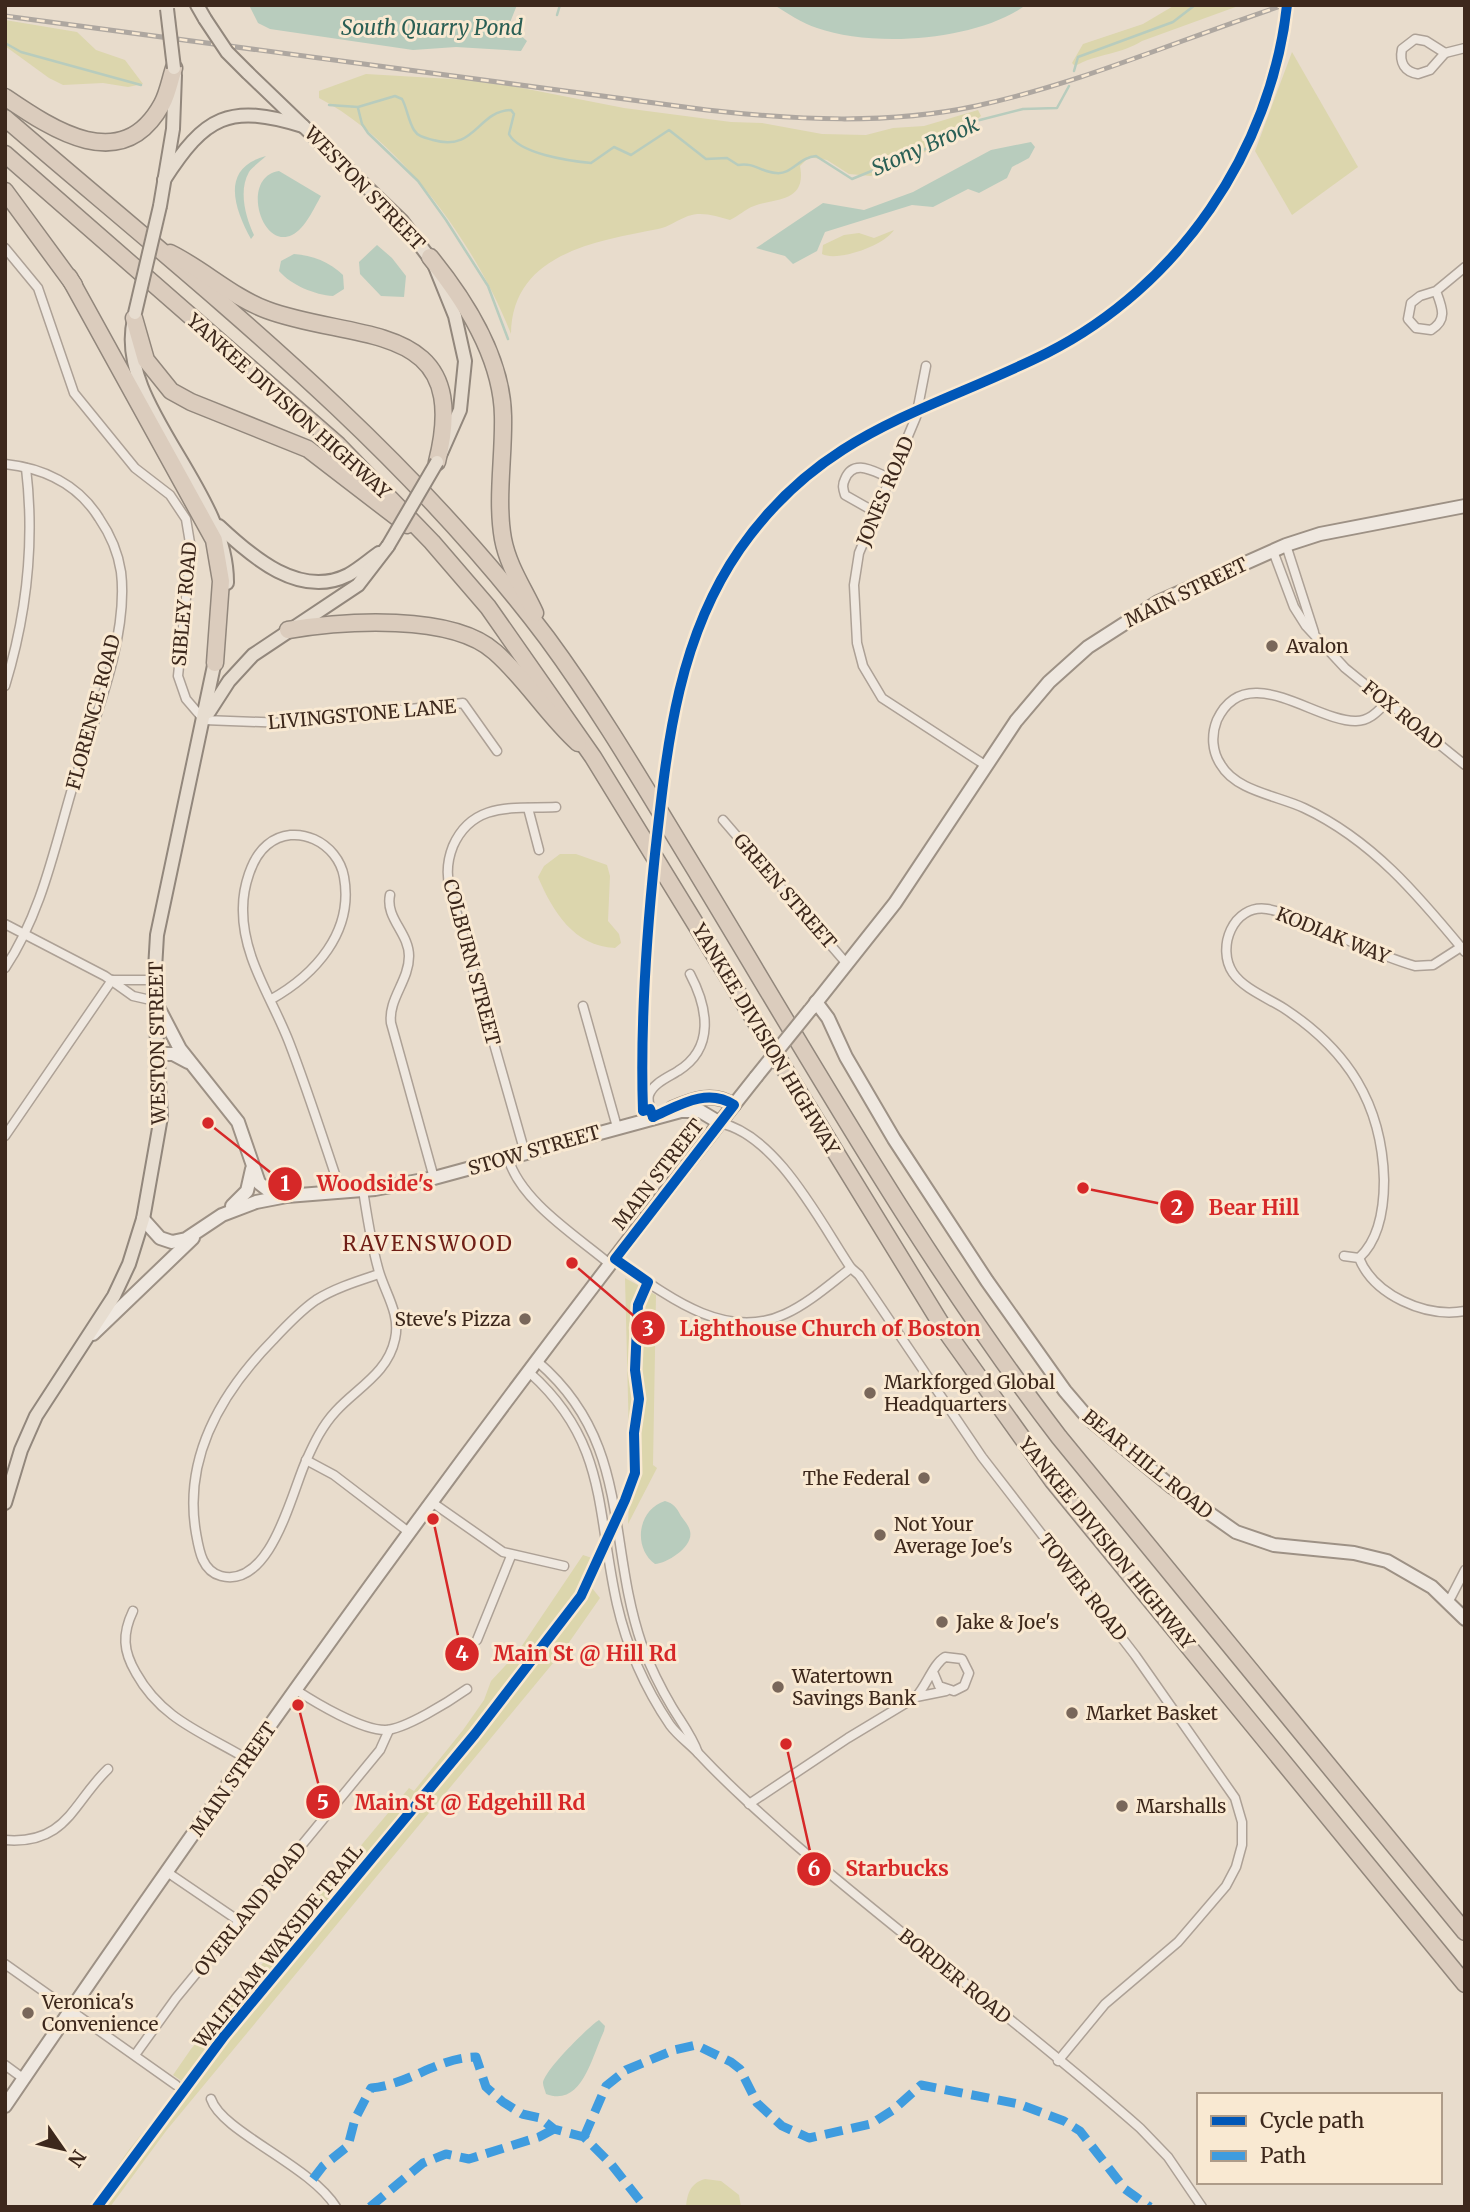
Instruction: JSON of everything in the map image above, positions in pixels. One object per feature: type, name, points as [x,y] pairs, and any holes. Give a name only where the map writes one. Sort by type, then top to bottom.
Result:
[{"type":"highway","points":[[5,97],[63,135],[83,141],[109,141],[136,131],[152,117],[164,101],[174,68]]},
{"type":"highway","name":"YANKEE DIVISION HIGHWAY","points":[[5,118],[154,246],[385,452],[461,532],[546,638],[611,733],[914,1229],[997,1353],[1059,1437],[1465,1932]]},
{"type":"highway","name":"YANKEE DIVISION HIGHWAY","points":[[5,155],[359,465],[432,541],[508,633],[593,757],[920,1291],[996,1405],[1054,1481],[1465,1984]]},
{"type":"highway","points":[[5,191],[98,317],[148,399]]},
{"type":"highway","points":[[154,246],[198,267],[265,309],[388,339],[415,354],[430,371],[443,400],[445,426],[437,461]]},
{"type":"highway","points":[[430,257],[446,276],[471,320],[497,375],[503,415],[503,537],[511,566],[546,638]]},
{"type":"highway","points":[[69,277],[214,540],[221,581],[215,663]]},
{"type":"highway","points":[[135,315],[146,360],[171,391],[191,402],[308,449],[380,506],[432,541]]},
{"type":"highway","points":[[288,630],[338,623],[436,627],[466,634],[499,656],[559,726],[593,757]]},
{"type":"main road","name":"WESTON STREET","points":[[197,5],[224,47],[248,74],[402,221],[430,257],[456,316],[465,361],[458,416],[437,461],[388,546],[358,585],[288,630],[240,668],[204,720]]},
{"type":"main road","name":"WESTON STREET","points":[[5,1503],[33,1424],[121,1283],[143,1219],[159,1138],[159,1055],[154,980],[164,897],[204,720],[227,583],[225,554],[216,523],[148,399],[131,355],[135,315],[160,206],[173,129],[174,68],[166,7]]},
{"type":"main road","points":[[164,180],[196,136],[222,121],[259,114],[307,128]]},
{"type":"main road","name":"MAIN STREET","points":[[5,2106],[296,1689],[410,1533],[613,1262],[900,895],[985,765],[1041,690],[1103,635],[1168,597],[1286,545],[1320,534],[1465,506]]},
{"type":"main road","points":[[216,523],[257,558],[280,572],[304,580],[326,581],[346,576],[388,546]]},
{"type":"main road","points":[[155,1001],[176,1042],[238,1122],[252,1169],[263,1187],[287,1196]]},
{"type":"main road","name":"BEAR HILL ROAD","points":[[813,1006],[828,1018],[846,1057],[894,1139],[987,1281],[1065,1391],[1095,1424],[1172,1487],[1236,1532],[1274,1545],[1349,1552],[1381,1559],[1413,1573],[1449,1601],[1465,1619]]},
{"type":"main road","points":[[159,1055],[176,1055],[196,1069]]},
{"type":"main road","name":"STOW STREET","points":[[143,1219],[155,1234],[169,1241],[186,1239],[215,1219],[242,1206],[287,1196],[363,1190],[434,1178],[653,1117],[702,1098],[719,1097],[734,1105]]},
{"type":"main road","name":"STOW STREET","points":[[653,1117],[696,1110],[720,1123]]},
{"type":"main road","points":[[215,1219],[245,1195],[252,1169]]},
{"type":"main road","points":[[81,1347],[200,1230]]},
{"type":"street","points":[[1445,53],[1426,40],[1415,39],[1402,49],[1401,60],[1407,70],[1418,74],[1430,70],[1445,53],[1465,48]]},
{"type":"street","name":"SIBLEY ROAD","points":[[5,248],[38,288],[74,393],[131,464],[170,495],[186,519],[191,549],[178,676],[186,699],[204,720]]},
{"type":"street","points":[[1436,291],[1442,308],[1442,319],[1431,330],[1416,328],[1408,319],[1411,303],[1420,296],[1436,291],[1465,267]]},
{"type":"street","name":"JONES ROAD","points":[[926,366],[919,410],[859,553],[854,585],[856,643],[874,688],[886,702],[985,765]]},
{"type":"street","name":"FLORENCE ROAD","points":[[5,464],[26,468],[67,484],[93,508],[117,552],[121,583],[116,632],[106,679],[37,906],[26,934],[5,968]]},
{"type":"street","points":[[875,512],[845,495],[843,488],[846,477],[854,468],[861,467],[890,478]]},
{"type":"street","points":[[5,686],[22,628],[27,594],[31,510],[26,468]]},
{"type":"street","name":"FOX ROAD","points":[[1286,545],[1314,632]]},
{"type":"street","name":"FOX ROAD","points":[[1273,551],[1303,623],[1314,632],[1340,664],[1465,765]]},
{"type":"street","points":[[1387,702],[1371,717],[1353,721],[1278,695],[1248,694],[1235,700],[1219,716],[1213,734],[1216,755],[1225,772],[1235,780],[1304,808],[1361,843],[1413,890],[1463,949]]},
{"type":"street","name":"LIVINGSTONE LANE","points":[[204,720],[298,722],[463,703],[497,751]]},
{"type":"street","name":"COLBURN STREET","points":[[525,1153],[447,870],[454,845],[470,821],[489,811],[556,807]]},
{"type":"street","points":[[528,808],[539,850]]},
{"type":"street","name":"GREEN STREET","points":[[723,820],[847,964]]},
{"type":"street","points":[[270,1000],[301,980],[319,963],[332,944],[344,913],[345,886],[340,863],[326,846],[303,835],[284,836],[262,850],[252,868],[243,911],[248,947],[270,1000],[292,1051],[341,1192]]},
{"type":"street","points":[[390,895],[391,913],[406,941],[409,955],[407,974],[391,1007],[391,1023],[434,1178]]},
{"type":"street","name":"KODIAK WAY","points":[[1359,1258],[1376,1234],[1383,1197],[1381,1146],[1372,1111],[1352,1072],[1332,1045],[1236,976],[1225,952],[1227,937],[1241,917],[1263,908],[1415,966],[1433,965],[1463,949]]},
{"type":"street","points":[[5,924],[112,980],[133,996],[155,1001]]},
{"type":"street","points":[[653,1117],[649,1100],[652,1090],[692,1062],[701,1047],[705,1010],[691,974]]},
{"type":"street","points":[[112,980],[154,980]]},
{"type":"street","points":[[5,1136],[112,980]]},
{"type":"street","points":[[583,1006],[617,1127]]},
{"type":"street","name":"TOWER ROAD","points":[[720,1123],[747,1132],[774,1158],[851,1268],[859,1275],[989,1466],[1135,1655],[1223,1776],[1239,1808],[1242,1845],[1236,1867],[1226,1886],[1169,1951],[1105,2004],[1058,2061]]},
{"type":"street","points":[[508,1158],[515,1176],[558,1219],[613,1262],[703,1314],[738,1323],[764,1321],[787,1314],[851,1268]]},
{"type":"street","points":[[363,1190],[379,1274],[396,1322],[391,1353],[379,1371],[331,1416],[306,1460],[279,1532],[262,1558],[234,1576],[223,1576],[210,1570],[200,1552],[192,1501],[200,1450],[215,1417],[248,1367],[298,1314],[323,1296],[379,1274]]},
{"type":"street","points":[[1344,1256],[1359,1258],[1373,1282],[1395,1297],[1437,1310],[1465,1311]]},
{"type":"street","name":"BORDER ROAD","points":[[538,1362],[575,1401],[600,1446],[614,1498],[628,1595],[637,1629],[658,1681],[698,1753]]},
{"type":"street","name":"BORDER ROAD","points":[[530,1373],[558,1401],[583,1440],[598,1489],[613,1587],[626,1639],[658,1706],[682,1741],[698,1753],[749,1804],[1152,2139],[1202,2207]]},
{"type":"street","points":[[306,1460],[334,1475],[410,1533]]},
{"type":"street","points":[[433,1503],[511,1556],[564,1566]]},
{"type":"street","points":[[477,1640],[511,1556]]},
{"type":"street","points":[[1449,1601],[1465,1570]]},
{"type":"street","points":[[133,1611],[125,1630],[125,1648],[148,1692],[179,1722],[247,1759]]},
{"type":"street","points":[[749,1804],[848,1738],[916,1697],[946,1690],[954,1691],[964,1686],[970,1673],[967,1664],[957,1656],[945,1657],[936,1665],[935,1682],[946,1690]]},
{"type":"street","points":[[916,1697],[934,1674]]},
{"type":"street","points":[[296,1689],[360,1723],[388,1730],[467,1689]]},
{"type":"street","name":"OVERLAND ROAD","points":[[135,2055],[239,1921],[380,1750],[388,1730]]},
{"type":"street","points":[[5,1840],[34,1837],[66,1821],[108,1769]]},
{"type":"street","points":[[167,1872],[239,1921]]},
{"type":"street","points":[[5,1964],[176,2085]]},
{"type":"street","points":[[5,2065],[24,2079]]},
{"type":"street","points":[[211,2099],[224,2117],[321,2186],[336,2207]]},
{"type":"shaded area","points":[[1175,5],[1241,5],[1126,49],[1075,66],[1072,63],[1083,44],[1143,24]]},
{"type":"shaded area","points":[[5,20],[77,32],[96,50],[125,60],[143,84],[128,87],[103,83],[63,85],[5,46]]},
{"type":"shaded area","points":[[1292,52],[1358,167],[1292,215],[1255,151]]},
{"type":"shaded area","points":[[366,74],[486,81],[624,108],[731,122],[762,123],[822,134],[866,135],[893,128],[924,126],[978,110],[981,116],[952,140],[871,176],[849,174],[827,160],[809,157],[800,166],[799,187],[794,193],[780,200],[751,207],[730,220],[709,215],[693,215],[662,228],[609,239],[562,256],[542,268],[526,285],[515,307],[511,334],[478,267],[434,200],[380,141],[350,117],[319,98],[319,91]]},
{"type":"shaded area","points":[[894,230],[881,242],[860,251],[838,256],[822,254],[823,245],[844,235],[859,233],[874,238]]},
{"type":"shaded area","points":[[560,854],[576,854],[607,865],[610,876],[608,921],[619,934],[621,943],[615,948],[601,946],[577,934],[551,903],[538,877],[544,866]]},
{"type":"shaded area","points":[[625,1278],[656,1295],[653,1465],[657,1468],[628,1524],[629,1503],[623,1499],[630,1479]]},
{"type":"shaded area","points":[[583,1555],[601,1561],[592,1588],[600,1598],[563,1651],[166,2131],[110,2207],[90,2207],[128,2151],[183,2082],[173,2075],[191,2049],[409,1788],[414,1791],[463,1730],[484,1700],[491,1681],[517,1653]]},
{"type":"shaded area","points":[[705,2179],[721,2181],[739,2195],[741,2207],[686,2207],[691,2189]]},
{"type":"water","name":"South Quarry Pond","points":[[249,5],[517,5],[509,25],[527,41],[521,51],[456,47],[413,50],[270,29],[258,23]]},
{"type":"water","points":[[774,5],[1026,5],[980,27],[924,38],[895,39],[867,38],[817,28]]},
{"type":"water","points":[[1031,142],[1035,147],[1029,158],[1012,167],[1007,178],[979,193],[968,189],[933,207],[912,205],[825,232],[817,251],[793,264],[785,256],[756,248],[823,203],[864,210],[913,192],[991,150]]},
{"type":"water","points":[[266,156],[249,172],[244,187],[246,213],[254,235],[251,239],[240,215],[235,190],[242,170],[251,162]]},
{"type":"water","points":[[279,171],[321,196],[301,228],[292,235],[281,237],[271,232],[264,223],[258,198],[260,186],[267,176]]},
{"type":"water","points":[[377,245],[406,276],[404,297],[381,296],[360,274],[359,262]]},
{"type":"water","points":[[294,254],[314,258],[332,266],[343,275],[344,289],[333,296],[326,295],[290,281],[279,271],[281,261]]},
{"type":"water","points":[[665,1501],[678,1511],[689,1527],[690,1537],[679,1553],[667,1561],[655,1564],[643,1549],[641,1530],[649,1512]]},
{"type":"water","points":[[599,2020],[605,2026],[604,2031],[590,2066],[577,2087],[569,2094],[546,2094],[543,2083],[550,2070],[576,2040]]},
{"type":"waterway","points":[[557,15],[560,5]]},
{"type":"waterway","name":"Stony Brook","points":[[1074,71],[1078,57],[1173,22],[1195,5]]},
{"type":"waterway","name":"Stony Brook","points":[[5,43],[21,52],[141,85]]},
{"type":"waterway","name":"Stony Brook","points":[[329,105],[358,107],[395,96],[402,99],[412,126],[418,134],[428,139],[447,142],[459,141],[491,117],[511,110],[514,114],[509,134],[523,147],[546,155],[591,163],[614,147],[631,155],[669,130],[706,159],[727,158],[738,165],[782,173],[805,159],[816,156],[852,179],[935,145],[972,122],[1023,109],[1057,108],[1069,86]]},
{"type":"waterway","points":[[358,108],[362,124],[368,133],[418,181],[446,220],[488,286],[508,339]]},
{"type":"railway","points":[[5,16],[707,110],[842,119],[943,112],[1015,96],[1093,73],[1284,5]]},
{"type":"marked path","points":[[584,2137],[606,2086],[626,2070],[674,2050],[696,2045],[740,2069],[757,2103],[782,2126],[809,2138],[871,2124],[893,2110],[921,2085],[1019,2104],[1064,2121],[1080,2131],[1125,2189],[1150,2207]]},
{"type":"marked path","points":[[313,2179],[323,2166],[348,2146],[355,2119],[371,2088],[398,2082],[449,2061],[476,2057],[486,2087],[522,2114],[540,2118],[554,2129],[584,2137],[611,2164],[645,2207]]},
{"type":"marked path","points":[[370,2207],[423,2163],[446,2154],[469,2159],[539,2137],[554,2129]]},
{"type":"cycle path","points":[[653,1117],[650,1109],[643,1111],[643,1015],[646,950],[664,774],[678,695],[702,620],[719,584],[740,549],[772,509],[806,477],[842,451],[879,429],[1047,353],[1094,325],[1138,291],[1176,252],[1210,209],[1239,162],[1261,112],[1277,59],[1287,5]]},
{"type":"cycle path","name":"WALTHAM WAYSIDE TRAIL","points":[[97,2207],[224,2036],[475,1734],[581,1596],[635,1473],[634,1433],[639,1399],[635,1370],[638,1305],[648,1282],[615,1259],[734,1105],[724,1100],[703,1098],[653,1117]]},
{"type":"place","name":"Avalon","points":[[1272,646]]},
{"type":"place","name":"Woodside's","points":[[208,1123]]},
{"type":"place","name":"Bear Hill","points":[[1083,1188]]},
{"type":"place","name":"Lighthouse Church of Boston","points":[[572,1263]]},
{"type":"place","name":"Steve's Pizza","points":[[525,1319]]},
{"type":"place","name":"Markforged Global Headquarters","points":[[870,1393]]},
{"type":"place","name":"The Federal","points":[[924,1478]]},
{"type":"place","name":"Main St @ Hill Rd","points":[[433,1519]]},
{"type":"place","name":"Not Your Average Joe's","points":[[880,1535]]},
{"type":"place","name":"Jake & Joe's","points":[[942,1622]]},
{"type":"place","name":"Watertown Savings Bank","points":[[778,1687]]},
{"type":"place","name":"Main St @ Edgehill Rd","points":[[298,1705]]},
{"type":"place","name":"Market Basket","points":[[1072,1713]]},
{"type":"place","name":"Starbucks","points":[[786,1744]]},
{"type":"place","name":"Marshalls","points":[[1122,1806]]},
{"type":"place","name":"Veronica's Convenience","points":[[28,2013]]},
{"type":"district","name":"RAVENSWOOD","points":[[428,1243]]}]
